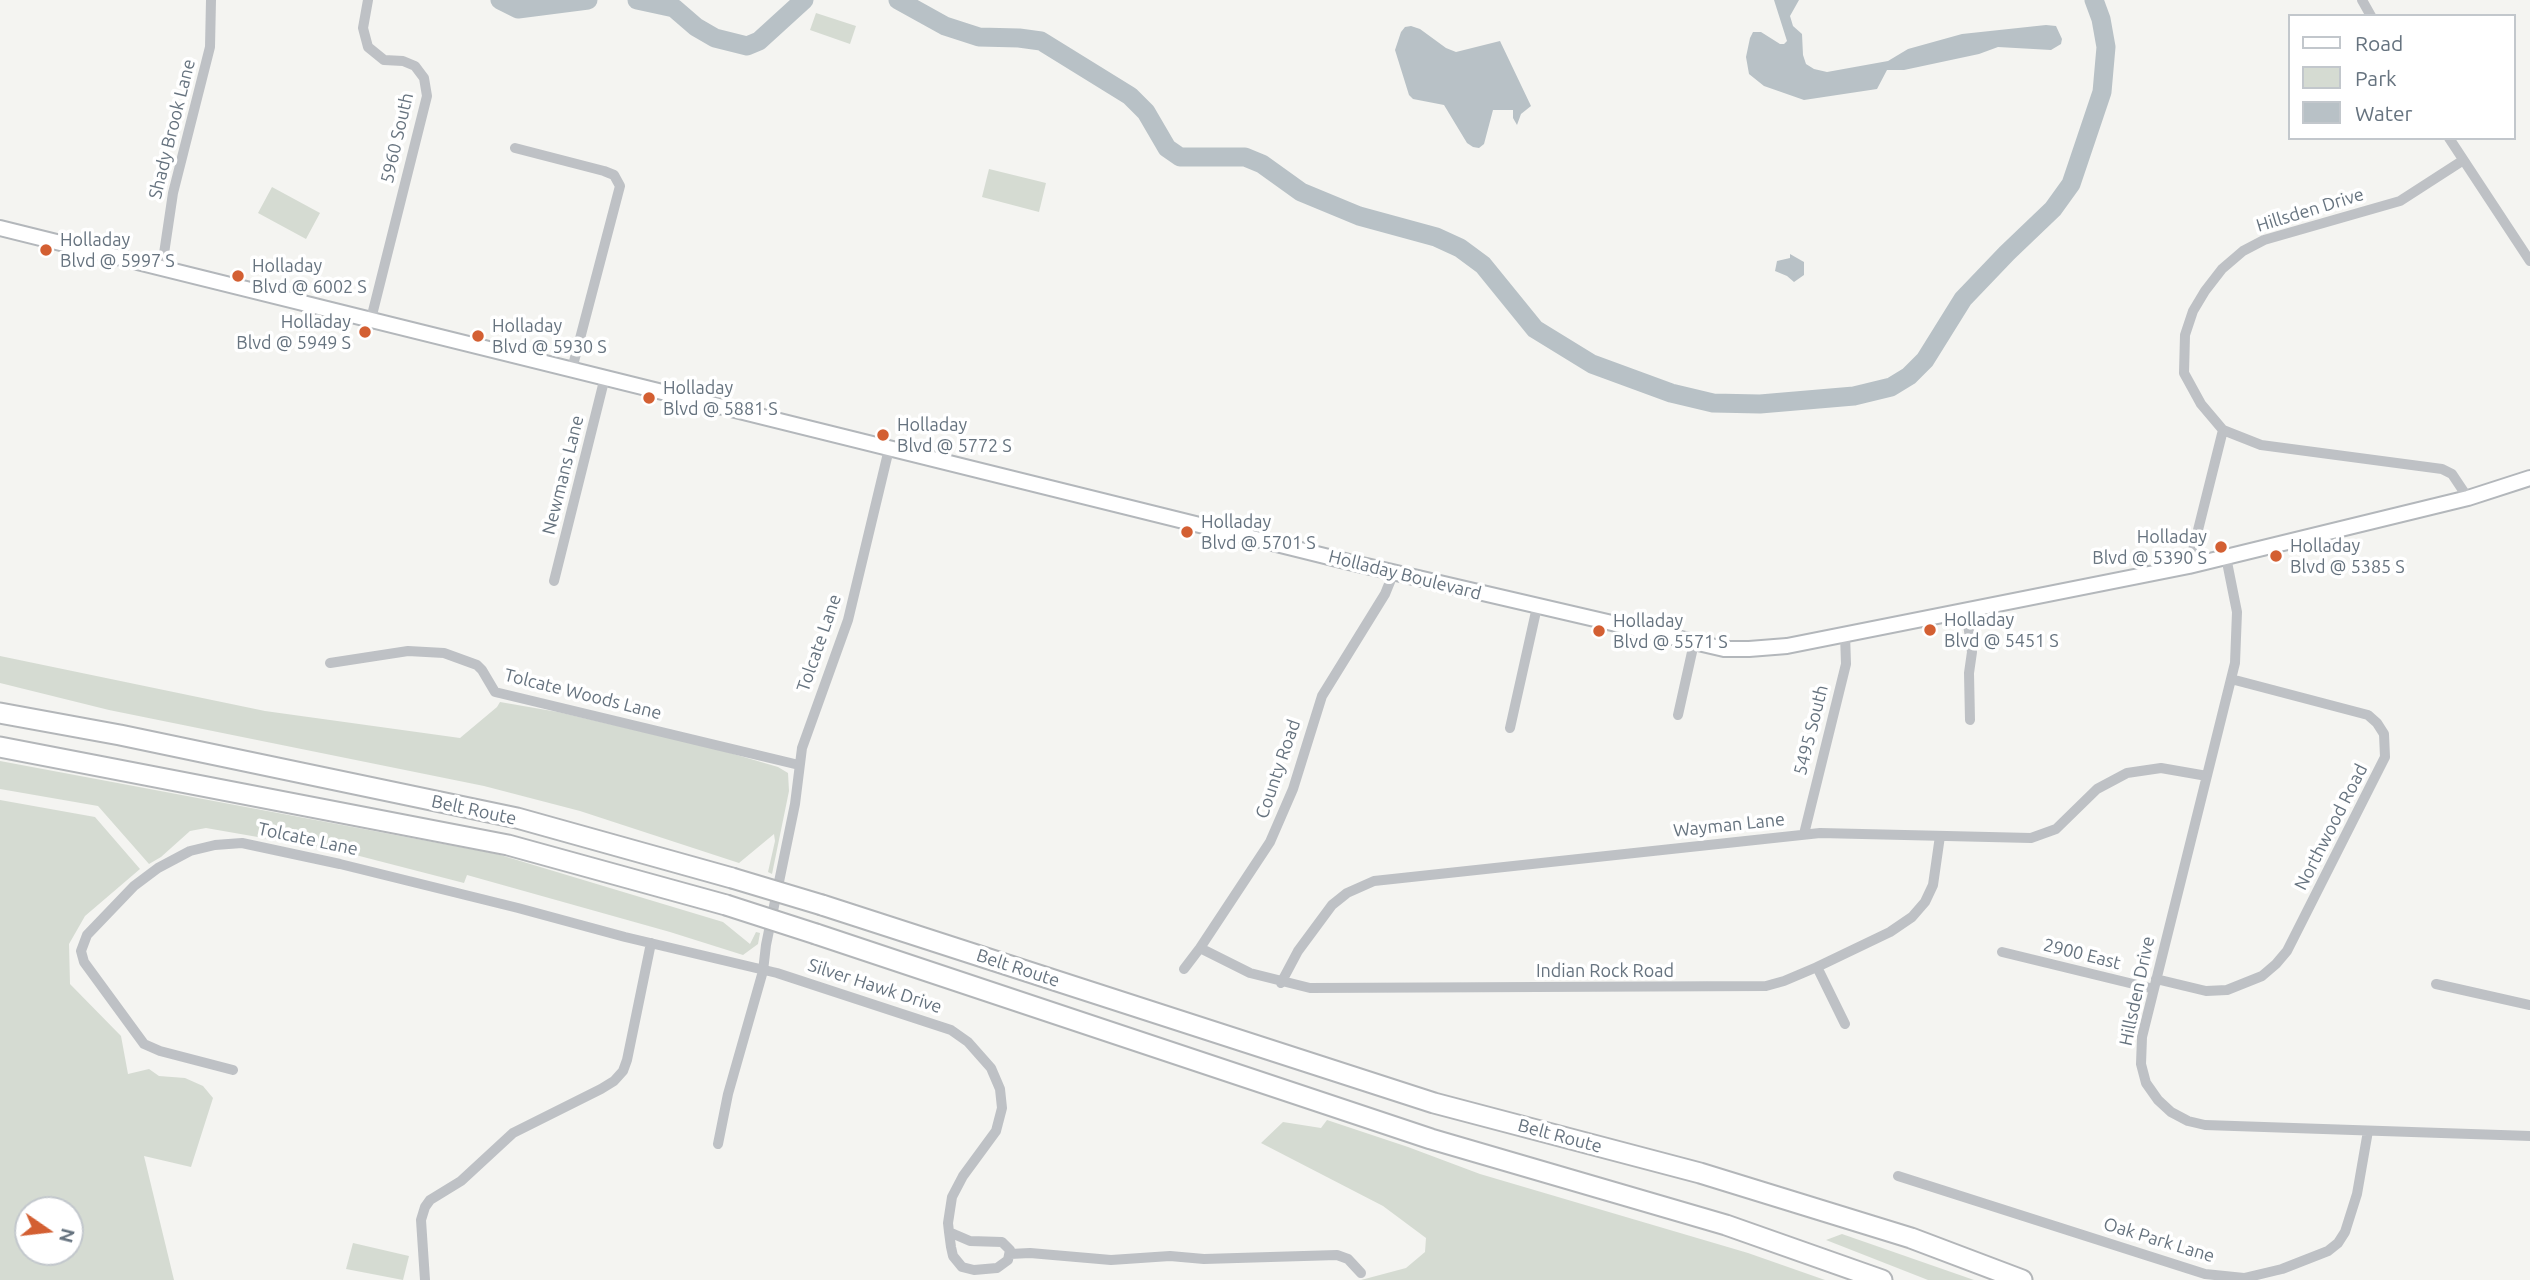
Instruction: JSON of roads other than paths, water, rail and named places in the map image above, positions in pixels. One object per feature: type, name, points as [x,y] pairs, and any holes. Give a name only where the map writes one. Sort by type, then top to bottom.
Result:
[{"type":"highway","points":[[0,702],[120,735]]},
{"type":"highway","name":"Belt Route","points":[[0,713],[120,735],[517,818],[732,878],[1434,1104],[1700,1173],[1911,1238],[2022,1280]]},
{"type":"highway","name":"Belt Route","points":[[0,747],[508,845],[726,905],[1431,1139],[1726,1225],[1882,1280]]},
{"type":"main road","name":"Holladay Boulevard","points":[[0,228],[889,449],[1537,607],[1724,649],[1762,649],[1845,635],[2189,566],[2468,498],[2530,478]]},
{"type":"street","name":"Shady Brook Lane","points":[[162,267],[173,193],[210,47],[211,0]]},
{"type":"street","name":"5960 South","points":[[368,0],[363,28],[368,47],[384,60],[403,61],[415,66],[424,78],[427,96],[371,319]]},
{"type":"street","points":[[2450,140],[2530,261]]},
{"type":"street","points":[[515,148],[604,171],[614,175],[620,186],[572,369]]},
{"type":"street","name":"Hillsden Drive","points":[[2223,430],[2189,386],[2184,373],[2183,356],[2185,335],[2193,311],[2222,269],[2243,251],[2264,240],[2400,201],[2462,161]]},
{"type":"street","name":"Newmans Lane","points":[[554,581],[605,377]]},
{"type":"street","points":[[2189,566],[2223,430],[2262,444],[2442,469],[2452,474],[2468,498]]},
{"type":"street","name":"Tolcate Lane","points":[[718,1144],[728,1094],[763,971],[807,730],[848,620],[889,449]]},
{"type":"street","name":"Hillsden Drive","points":[[2226,557],[2238,625],[2237,650],[2140,1046],[2141,1064],[2151,1091],[2171,1112],[2188,1121],[2214,1126],[2529,1133]]},
{"type":"street","name":"County Road","points":[[1184,969],[1270,842],[1293,789],[1322,696],[1385,594],[1394,572]]},
{"type":"street","points":[[1510,728],[1537,607]]},
{"type":"street","points":[[1966,610],[1972,646],[1969,673],[1970,720]]},
{"type":"street","name":"5495 South","points":[[1804,834],[1846,664],[1845,635]]},
{"type":"street","points":[[1678,715],[1695,643]]},
{"type":"street","name":"Tolcate Woods Lane","points":[[330,663],[408,650],[444,653],[477,665],[495,692],[799,765]]},
{"type":"street","name":"Northwood Road","points":[[2155,984],[2206,991],[2227,990],[2262,976],[2276,964],[2287,951],[2385,757],[2384,734],[2378,723],[2368,715],[2231,679]]},
{"type":"street","name":"Wayman Lane","points":[[1281,983],[1298,951],[1332,905],[1347,893],[1374,881],[1804,834],[2023,838],[2039,836],[2063,824],[2087,798],[2106,783],[2127,773],[2161,768],[2207,776]]},
{"type":"street","name":"Indian Rock Road","points":[[1200,948],[1250,973],[1281,983],[1310,988],[1748,988],[1775,984],[1890,932],[1919,910],[1933,885],[1940,835]]},
{"type":"street","name":"Tolcate Lane","points":[[233,1070],[160,1051],[144,1044],[82,956],[82,945],[87,935],[134,886],[158,868],[190,851],[215,845],[256,844],[763,971]]},
{"type":"street","points":[[425,1280],[421,1220],[430,1200],[461,1181],[513,1133],[601,1089],[614,1081],[623,1070],[651,943]]},
{"type":"street","name":"2900 East","points":[[2002,952],[2155,984]]},
{"type":"street","points":[[1817,967],[1845,1024]]},
{"type":"street","name":"Silver Hawk Drive","points":[[763,971],[777,973],[942,1026],[960,1036],[984,1059],[1000,1088],[1001,1116],[992,1138],[955,1190],[949,1214],[949,1232],[953,1256],[965,1268],[997,1268],[1006,1263],[1010,1254],[1008,1247],[1002,1242],[970,1241],[949,1232]]},
{"type":"street","points":[[2436,984],[2530,1005]]},
{"type":"street","name":"Oak Park Lane","points":[[1898,1176],[2206,1274],[2244,1278],[2282,1269],[2328,1251],[2338,1243],[2345,1232],[2357,1194],[2368,1131]]},
{"type":"street","name":"Silver Hawk Drive","points":[[1010,1254],[1030,1253],[1111,1260],[1170,1256],[1204,1259],[1337,1255],[1348,1259],[1361,1273]]},
{"type":"water","points":[[1774,0],[1799,0],[1790,16],[1793,26],[1802,34],[1806,64],[1827,72],[1888,61],[1908,49],[1962,34],[2046,25],[2056,26],[2062,39],[2061,44],[2051,50],[1998,47],[1979,54],[1904,70],[1887,70],[1877,89],[1804,100],[1764,86],[1749,74],[1746,57],[1753,32],[1761,32],[1780,44],[1787,41]]},
{"type":"water","points":[[1411,26],[1456,52],[1500,41],[1531,106],[1521,114],[1517,125],[1513,110],[1493,110],[1484,144],[1479,148],[1473,147],[1467,143],[1444,105],[1413,99],[1409,95],[1395,50],[1401,32],[1405,27]]},
{"type":"water","points":[[1790,254],[1804,262],[1804,275],[1794,282],[1775,271],[1777,261],[1790,258]]},
{"type":"waterway","points":[[500,0],[518,9],[588,0]]},
{"type":"waterway","points":[[637,0],[674,8],[696,27],[715,38],[747,46],[759,41],[804,0]]},
{"type":"waterway","points":[[898,0],[945,26],[979,37],[1041,41],[1130,96],[1146,112],[1167,148],[1180,157],[1245,157],[1262,164],[1301,192],[1359,216],[1436,237],[1460,248],[1483,265],[1535,329],[1592,364],[1671,393],[1713,403],[1760,404],[1854,396],[1891,387],[1909,376],[1925,360],[1963,299],[2053,209],[2071,184],[2102,92],[2106,47],[2094,0]]},
{"type":"place","name":"Holladay Blvd @ 5997 S","points":[[46,250]]},
{"type":"place","name":"Holladay Blvd @ 6002 S","points":[[238,276]]},
{"type":"place","name":"Holladay Blvd @ 5949 S","points":[[365,332]]},
{"type":"place","name":"Holladay Blvd @ 5930 S","points":[[478,336]]},
{"type":"place","name":"Holladay Blvd @ 5881 S","points":[[649,398]]},
{"type":"place","name":"Holladay Blvd @ 5772 S","points":[[883,435]]},
{"type":"place","name":"Holladay Blvd @ 5701 S","points":[[1187,532]]},
{"type":"place","name":"Holladay Blvd @ 5390 S","points":[[2221,547]]},
{"type":"place","name":"Holladay Blvd @ 5385 S","points":[[2276,556]]},
{"type":"place","name":"Holladay Blvd @ 5451 S","points":[[1930,630]]},
{"type":"place","name":"Holladay Blvd @ 5571 S","points":[[1599,631]]}]
